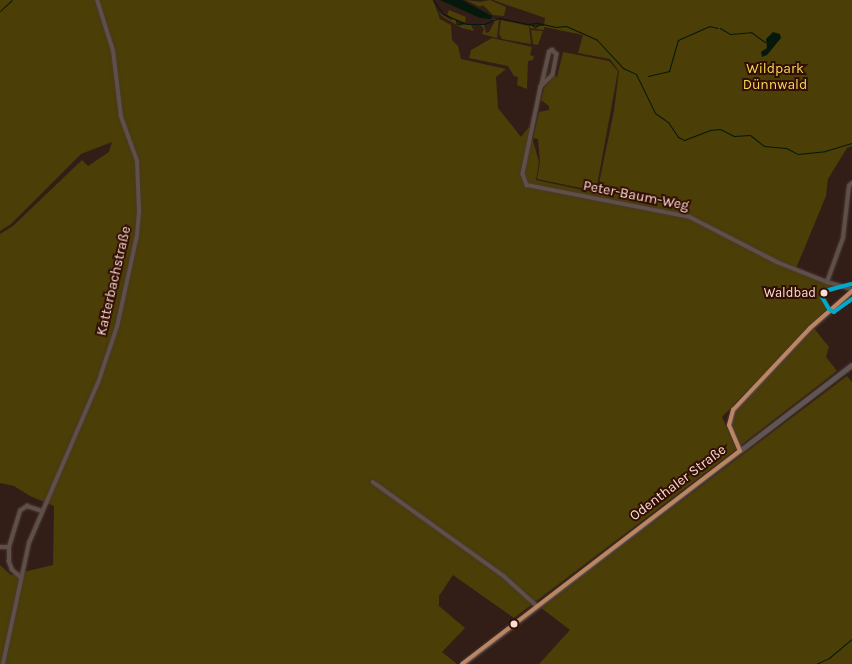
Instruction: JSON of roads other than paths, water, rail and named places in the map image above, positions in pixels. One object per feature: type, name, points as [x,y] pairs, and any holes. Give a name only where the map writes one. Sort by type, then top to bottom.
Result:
[{"type":"main road","name":"Odenthaler Straße","points":[[462,664],[852,365]]},
{"type":"street","name":"Katterbachstraße","points":[[3,664],[20,577],[29,543],[89,405],[112,341],[139,226],[137,162],[121,117],[113,50],[97,0]]},
{"type":"street","name":"Peter-Baum-Weg","points":[[542,87],[553,75],[558,54],[555,51],[549,52],[524,174],[527,185],[690,217],[777,262],[827,282],[852,290]]},
{"type":"street","points":[[827,282],[843,238],[849,186],[852,183]]},
{"type":"street","points":[[740,450],[729,425],[733,410],[810,328],[852,290]]},
{"type":"street","points":[[373,482],[504,576],[538,606]]},
{"type":"street","points":[[20,577],[10,565],[10,547],[21,508],[26,506],[42,511]]},
{"type":"street","points":[[0,547],[10,547]]},
{"type":"waterway","points":[[0,11],[12,0]]},
{"type":"waterway","points":[[433,0],[443,14],[466,24],[484,24],[499,18],[527,24],[538,23],[556,27],[566,26],[597,40],[623,68],[636,74],[655,113],[668,122],[678,137],[684,140],[710,130],[720,129],[734,136],[750,135],[764,146],[786,148],[798,154],[825,151],[852,143]]},
{"type":"waterway","points":[[456,20],[457,24],[463,23]]},
{"type":"waterway","points":[[532,25],[535,27],[540,24]]},
{"type":"waterway","points":[[648,76],[669,71],[678,40],[709,26],[718,28]]},
{"type":"waterway","points":[[720,28],[730,34],[751,32],[765,42]]},
{"type":"waterway","points":[[816,664],[829,658],[852,639]]},
{"type":"place","name":"Waldbad","points":[[824,293]]},
{"type":"park label","name":"Wildpark Dünnwald","points":[[775,78]]}]
